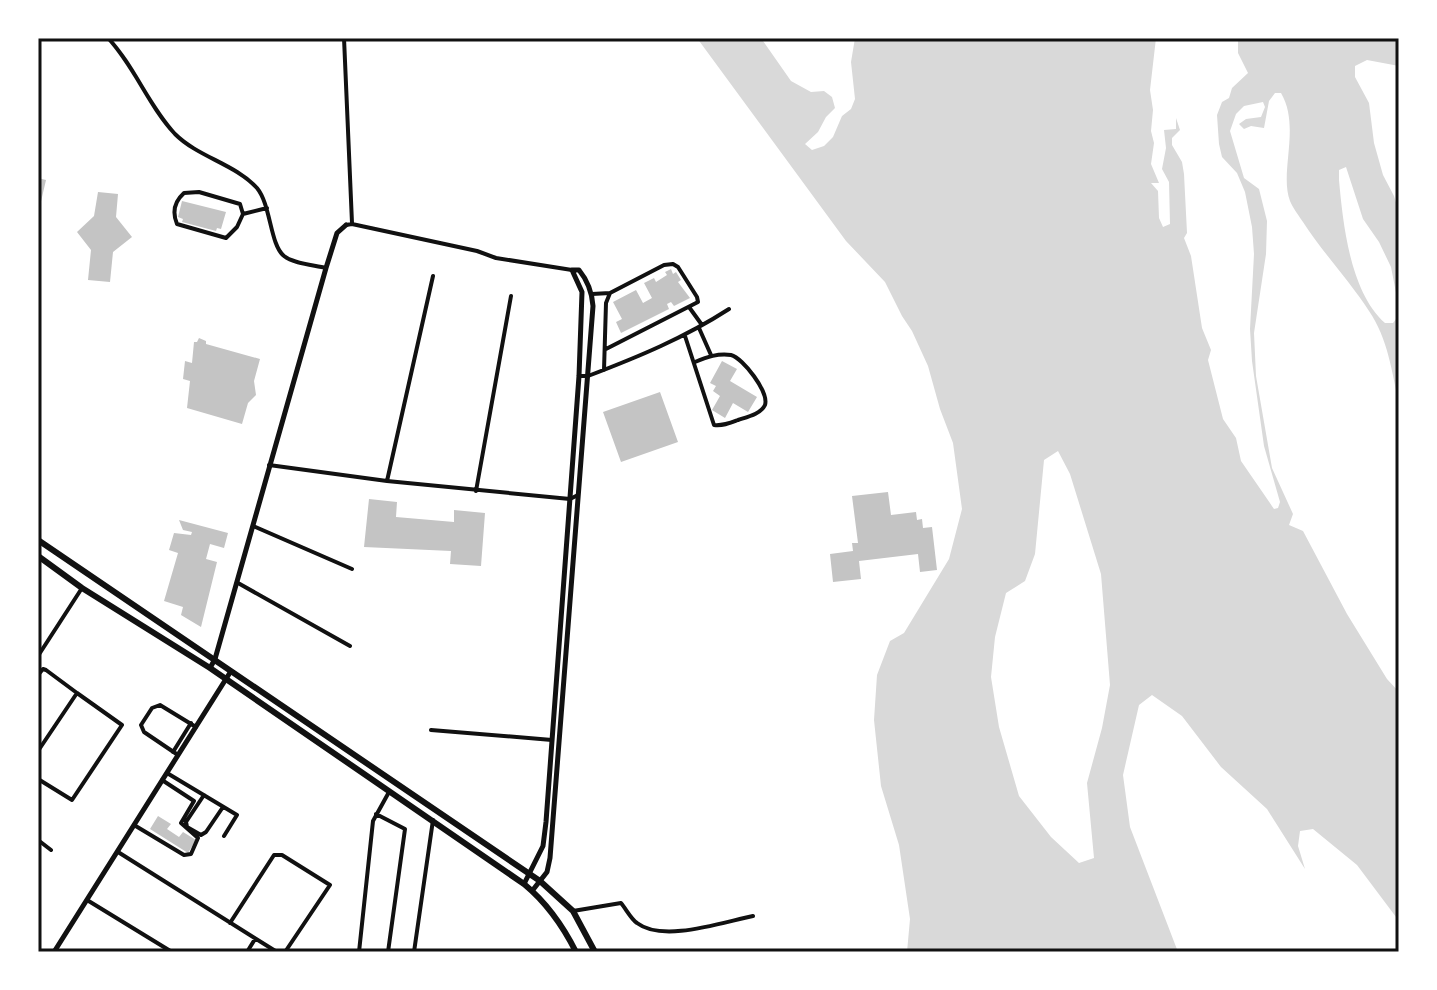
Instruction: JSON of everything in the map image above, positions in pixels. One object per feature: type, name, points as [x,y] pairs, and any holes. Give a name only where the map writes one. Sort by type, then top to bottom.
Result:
[{"type":"main road","points":[[38,540],[540,881],[573,911],[595,952]]},
{"type":"main road","points":[[38,556],[82,588],[210,668],[524,884],[565,929],[576,952]]},
{"type":"street","points":[[108,38],[175,134],[259,190],[284,256],[326,268]]},
{"type":"street","points":[[344,38],[349,224]]},
{"type":"street","points":[[199,192],[240,204],[243,214],[237,227],[226,238],[177,224],[174,215],[177,200],[184,193],[199,192]]},
{"type":"street","points":[[243,214],[267,208]]},
{"type":"street","points":[[210,668],[238,583],[337,233],[349,224],[477,251],[496,258],[579,270],[592,294],[578,495],[543,846],[524,884]]},
{"type":"street","points":[[592,294],[610,293],[664,265],[673,264],[699,300],[606,349]]},
{"type":"street","points":[[532,891],[547,872],[550,858],[579,376],[582,292],[572,270]]},
{"type":"street","points":[[387,481],[433,276]]},
{"type":"street","points":[[604,370],[606,303],[610,293]]},
{"type":"street","points":[[476,491],[511,296]]},
{"type":"street","points":[[689,307],[701,327],[711,355]]},
{"type":"street","points":[[579,376],[604,370],[685,336],[729,309]]},
{"type":"street","points":[[685,336],[714,425],[721,426],[752,416],[763,408],[766,399],[761,387],[735,356],[711,355],[695,362]]},
{"type":"street","points":[[269,465],[476,491],[570,499],[578,495]]},
{"type":"street","points":[[253,526],[352,569]]},
{"type":"street","points":[[238,583],[350,646]]},
{"type":"street","points":[[38,656],[82,588]]},
{"type":"street","points":[[38,675],[43,669],[46,670],[122,727],[72,800],[38,779]]},
{"type":"street","points":[[64,952],[56,950],[167,773],[175,754],[231,671]]},
{"type":"street","points":[[38,751],[77,693]]},
{"type":"street","points":[[175,754],[144,732],[141,725],[152,708],[160,705],[194,725]]},
{"type":"street","points":[[431,730],[552,740]]},
{"type":"street","points":[[167,773],[237,815],[224,836]]},
{"type":"street","points":[[134,825],[184,855],[191,854],[198,838],[181,823],[194,801],[162,780]]},
{"type":"street","points":[[359,952],[373,821],[390,790]]},
{"type":"street","points":[[204,795],[186,822],[187,827],[201,835],[223,807]]},
{"type":"street","points":[[376,814],[405,829],[388,952]]},
{"type":"street","points":[[414,952],[433,820]]},
{"type":"street","points":[[38,840],[51,850]]},
{"type":"street","points":[[118,852],[277,952]]},
{"type":"street","points":[[230,923],[274,855],[282,855],[330,885],[285,952]]},
{"type":"street","points":[[87,900],[172,952]]},
{"type":"street","points":[[573,911],[621,903],[637,923],[658,931],[674,932],[753,916]]},
{"type":"street","points":[[247,952],[255,939]]},
{"type":"shaded area","points":[[697,38],[761,38],[791,81],[811,92],[824,91],[832,97],[835,108],[805,144],[812,150],[824,146],[833,137],[842,116],[851,109],[855,99],[851,62],[855,38],[1156,38],[1150,90],[1154,143],[1151,164],[1159,183],[1151,183],[1158,191],[1159,218],[1163,227],[1170,224],[1169,182],[1162,169],[1166,148],[1164,130],[1176,129],[1176,118],[1180,130],[1172,138],[1172,145],[1182,162],[1184,174],[1187,233],[1184,238],[1191,256],[1202,328],[1211,350],[1208,360],[1223,419],[1236,438],[1241,461],[1274,509],[1278,508],[1280,502],[1264,446],[1252,361],[1252,227],[1245,192],[1237,173],[1222,157],[1217,115],[1232,88],[1248,73],[1238,53],[1238,38],[1399,38],[1399,66],[1367,60],[1355,66],[1355,77],[1369,103],[1374,143],[1383,175],[1399,212],[1399,308],[1391,267],[1363,219],[1346,167],[1339,170],[1339,180],[1350,256],[1364,294],[1385,323],[1393,323],[1399,315],[1399,404],[1381,333],[1369,311],[1290,201],[1287,189],[1289,120],[1281,93],[1275,93],[1269,101],[1264,128],[1251,126],[1244,129],[1239,124],[1246,119],[1261,117],[1265,107],[1263,102],[1244,106],[1236,114],[1230,131],[1244,178],[1259,189],[1267,221],[1266,254],[1254,333],[1256,376],[1272,468],[1293,514],[1289,525],[1303,531],[1347,614],[1387,679],[1399,692],[1399,921],[1357,865],[1313,829],[1300,831],[1298,846],[1305,869],[1267,809],[1221,767],[1182,716],[1152,695],[1139,705],[1123,775],[1130,827],[1178,952],[907,952],[910,919],[899,845],[881,786],[874,720],[877,675],[890,641],[904,633],[949,559],[962,509],[953,443],[928,366],[885,282],[846,241]],"holes":[[[1058,451],[1070,474],[1101,574],[1110,685],[1087,783],[1094,858],[1079,863],[1051,837],[1019,796],[999,727],[991,677],[995,637],[1006,593],[1025,581],[1035,554],[1044,460]]]},
{"type":"building","points":[[38,178],[46,180],[39,210],[38,210]]},
{"type":"building","points":[[98,192],[118,194],[116,217],[132,237],[113,252],[110,282],[88,280],[91,250],[77,232],[94,216]]},
{"type":"building","points":[[182,201],[226,212],[221,229],[217,228],[216,231],[182,222],[183,219],[178,217]]},
{"type":"building","points":[[671,269],[673,274],[676,272],[681,280],[678,282],[690,298],[674,306],[671,302],[667,304],[669,309],[621,333],[616,322],[622,319],[613,302],[636,290],[643,303],[652,298],[644,283],[654,278],[656,282]]},
{"type":"building","points":[[199,338],[206,344],[260,359],[254,381],[256,395],[248,403],[242,424],[187,408],[190,381],[183,379],[185,361],[192,363],[194,342]]},
{"type":"building","points":[[722,361],[737,369],[730,381],[757,397],[748,412],[733,403],[725,418],[712,410],[720,396],[713,391],[716,386],[710,383]]},
{"type":"building","points":[[660,392],[678,442],[621,462],[603,412]]},
{"type":"building","points":[[888,492],[891,515],[916,512],[917,520],[922,519],[923,528],[932,527],[937,570],[920,572],[918,554],[859,561],[861,579],[833,582],[830,554],[853,551],[852,543],[858,543],[852,496]]},
{"type":"building","points":[[369,499],[397,502],[396,517],[454,522],[454,510],[485,513],[481,566],[450,564],[451,551],[364,547]]},
{"type":"building","points":[[179,520],[228,533],[224,548],[210,544],[206,559],[217,562],[201,627],[181,615],[183,607],[164,601],[178,553],[169,550],[174,533],[191,535],[192,532],[183,530]]},
{"type":"building","points":[[158,816],[171,824],[167,829],[179,837],[183,832],[196,840],[188,853],[150,829]]}]
